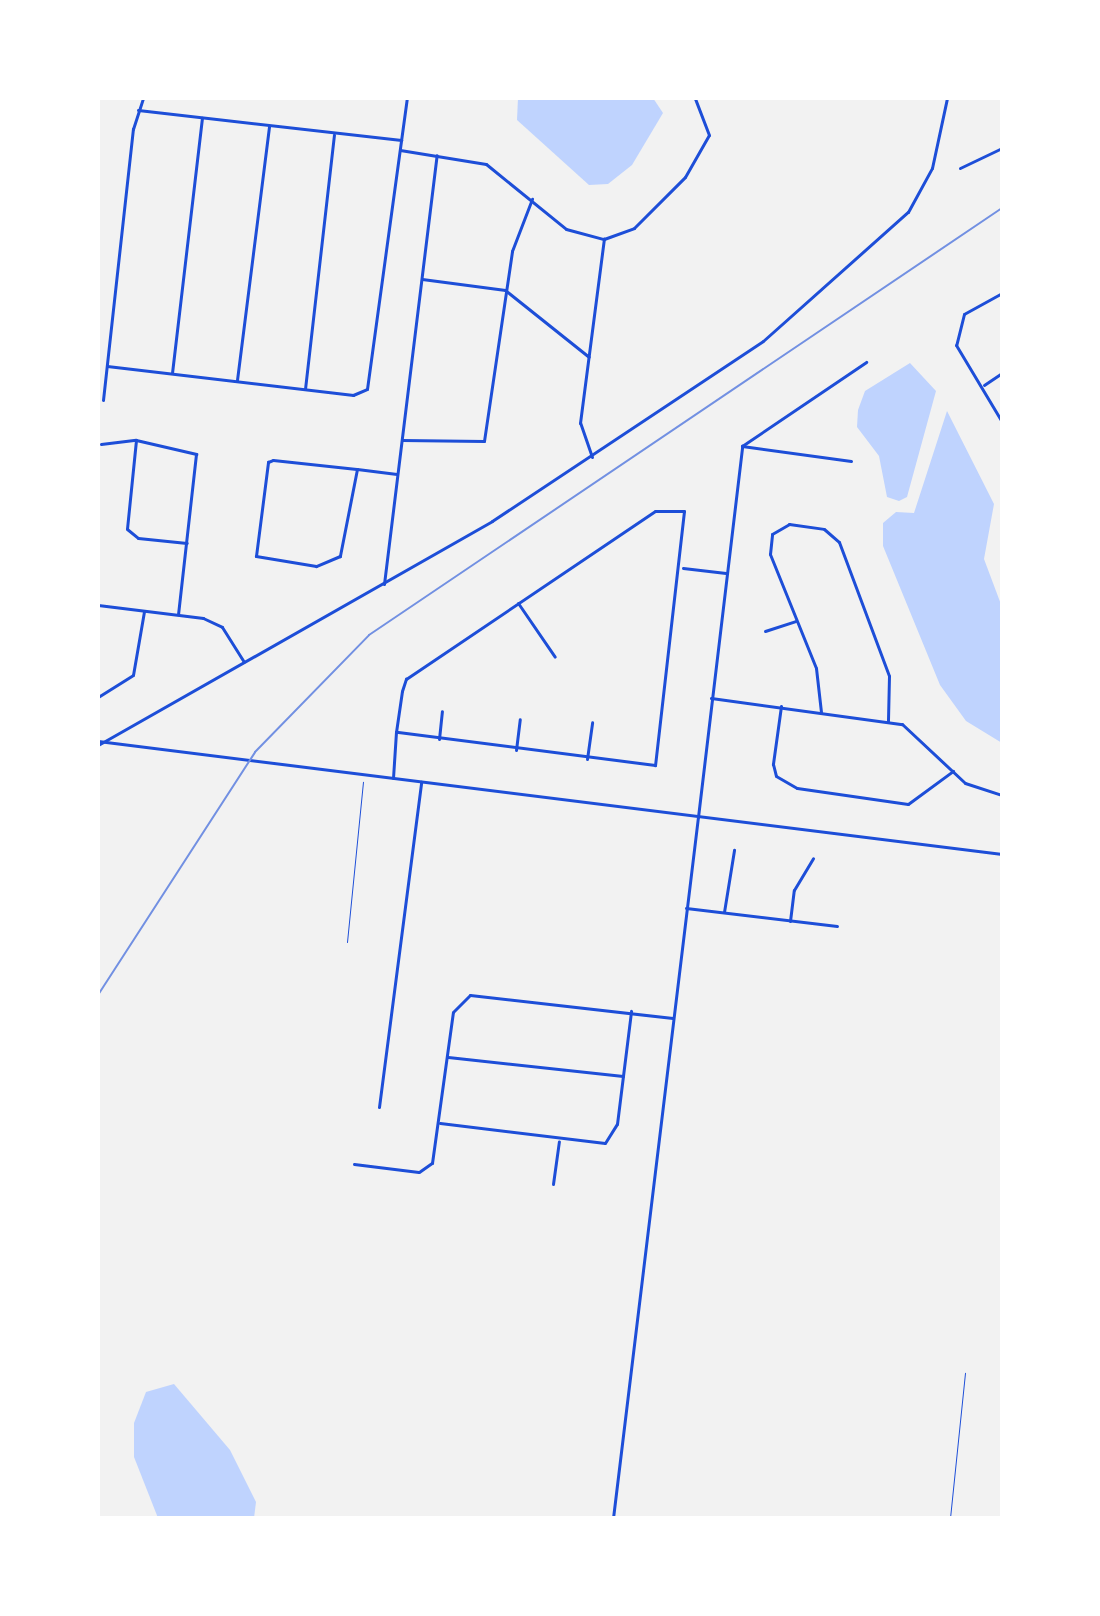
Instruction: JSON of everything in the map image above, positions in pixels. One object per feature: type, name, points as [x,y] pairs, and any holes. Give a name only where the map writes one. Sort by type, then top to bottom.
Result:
[{"type":"street","points":[[103,400],[138,110],[143,98]]},
{"type":"street","points":[[107,366],[353,395],[370,380],[407,98]]},
{"type":"street","points":[[400,150],[486,164],[566,229],[604,239],[634,228],[685,177],[709,135],[695,98]]},
{"type":"street","points":[[104,742],[384,584],[592,457],[763,341],[891,232],[928,177],[947,98]]},
{"type":"street","points":[[1001,98],[1002,124]]},
{"type":"street","points":[[138,110],[402,140]]},
{"type":"street","points":[[172,373],[202,118]]},
{"type":"street","points":[[237,380],[269,126]]},
{"type":"street","points":[[305,389],[335,134]]},
{"type":"street","points":[[960,168],[1002,148]]},
{"type":"street","points":[[384,584],[437,155]]},
{"type":"street","points":[[402,440],[475,445],[487,433],[505,290],[532,199]]},
{"type":"street","points":[[592,457],[580,423],[604,239]]},
{"type":"street","points":[[422,279],[505,290],[589,357]]},
{"type":"street","points":[[1002,293],[964,314],[957,329],[956,345],[984,385],[1002,422]]},
{"type":"street","points":[[613,1518],[742,446],[866,362]]},
{"type":"street","points":[[984,385],[1002,373]]},
{"type":"street","points":[[136,440],[127,529],[138,538],[187,543]]},
{"type":"street","points":[[101,444],[136,440],[196,454],[178,614]]},
{"type":"street","points":[[742,446],[851,461]]},
{"type":"street","points":[[357,469],[340,556],[316,566],[256,556],[268,462],[357,469],[397,474]]},
{"type":"street","points":[[393,778],[396,732],[406,679],[664,507],[688,518],[661,757],[646,767],[396,732]]},
{"type":"street","points":[[821,712],[820,680],[770,554],[772,534],[789,524],[824,529],[839,542],[889,676],[888,721]]},
{"type":"street","points":[[683,568],[726,573]]},
{"type":"street","points":[[518,603],[555,657]]},
{"type":"street","points":[[98,605],[178,614],[222,627],[244,662]]},
{"type":"street","points":[[98,697],[133,675],[144,611]]},
{"type":"street","points":[[765,631],[797,620]]},
{"type":"street","points":[[711,698],[888,721],[913,729],[975,789],[1002,795]]},
{"type":"street","points":[[781,706],[773,764],[776,776],[797,788],[908,804],[953,771]]},
{"type":"street","points":[[439,739],[442,711]]},
{"type":"street","points":[[516,750],[520,719]]},
{"type":"street","points":[[587,759],[592,722]]},
{"type":"street","points":[[98,743],[1002,854]]},
{"type":"street","points":[[379,1107],[421,782]]},
{"type":"street","points":[[724,912],[734,850]]},
{"type":"street","points":[[790,921],[794,890],[813,858]]},
{"type":"street","points":[[686,908],[837,926]]},
{"type":"street","points":[[354,1164],[427,1169],[440,1123],[453,1012],[470,995],[631,1010],[673,1018]]},
{"type":"street","points":[[440,1123],[597,1144],[612,1138],[631,1010]]},
{"type":"street","points":[[448,1057],[623,1076]]},
{"type":"street","points":[[553,1184],[559,1139]]},
{"type":"path","points":[[347,942],[364,775]]},
{"type":"path","points":[[950,1518],[965,1373]]},
{"type":"water","points":[[518,98],[653,98],[663,113],[632,165],[608,184],[589,185],[517,120]]},
{"type":"water","points":[[910,363],[936,391],[907,497],[899,501],[887,497],[879,456],[857,427],[858,410],[865,391]]},
{"type":"water","points":[[947,411],[994,504],[984,559],[1002,607],[1002,743],[966,721],[940,685],[883,546],[883,523],[896,512],[914,513]]},
{"type":"water","points":[[174,1384],[230,1450],[256,1502],[254,1518],[158,1518],[134,1457],[134,1423],[146,1392]]},
{"type":"railway","points":[[98,995],[255,752],[369,635],[1002,208]]}]
